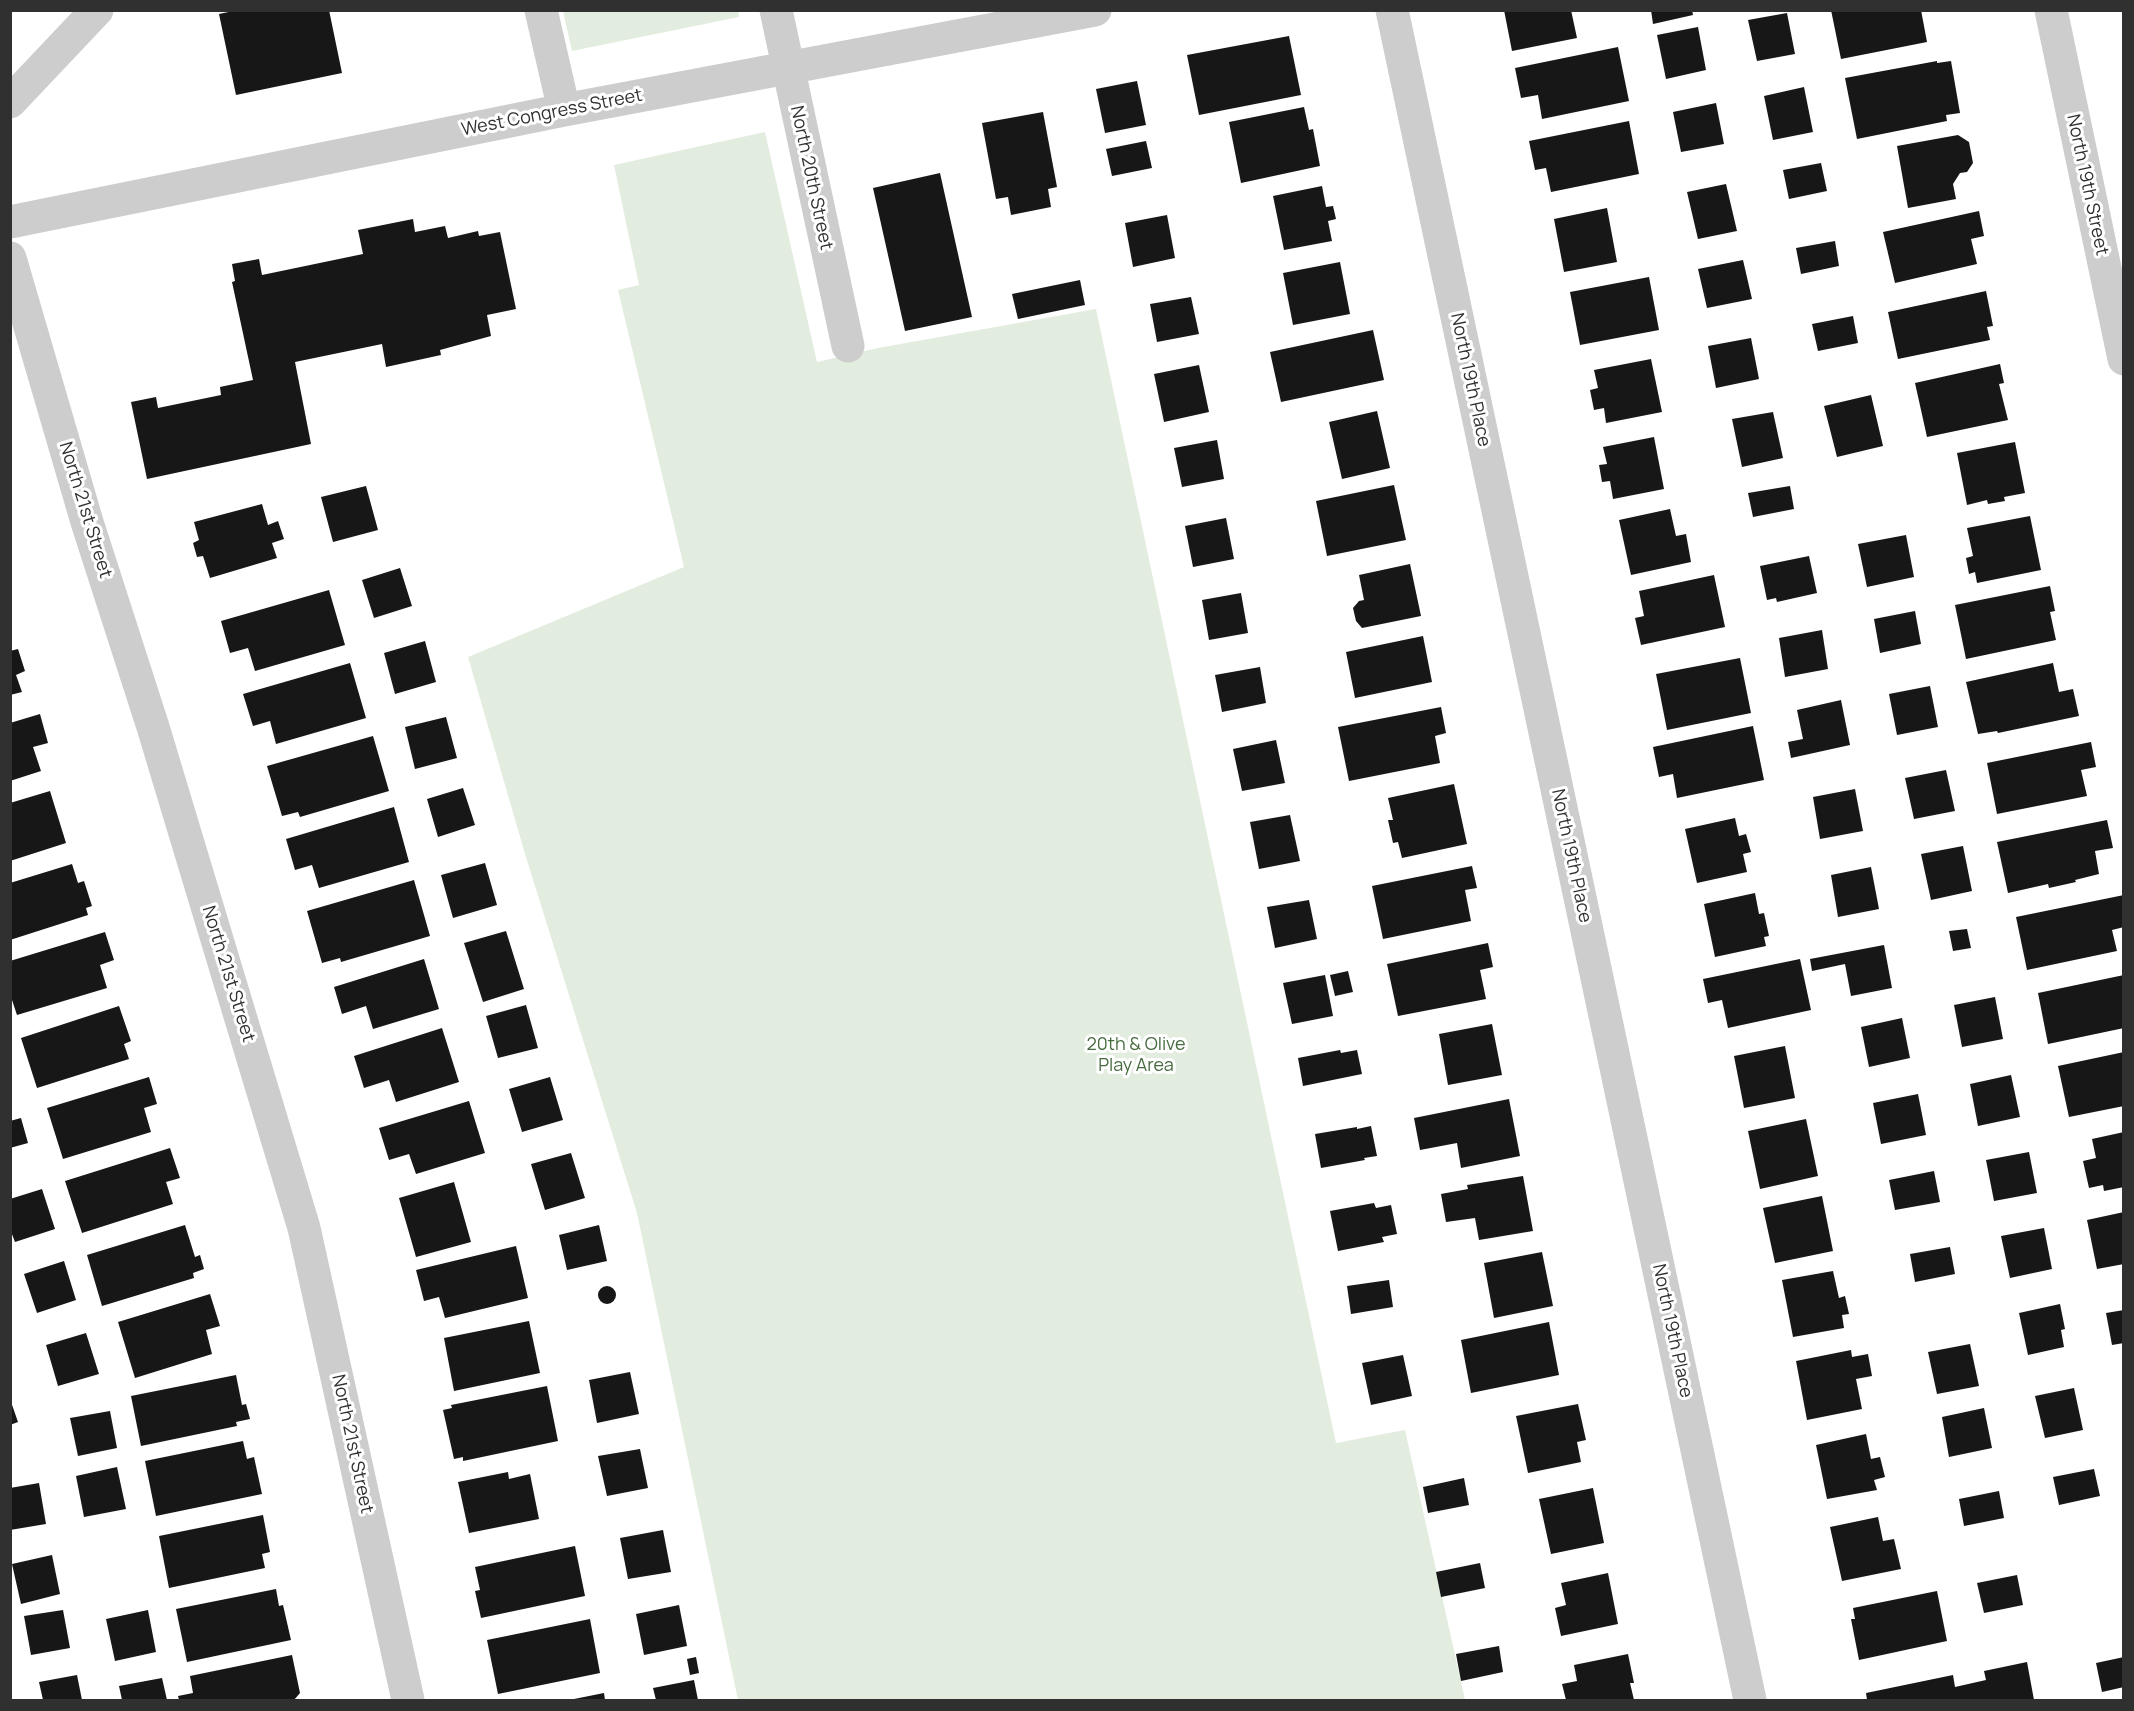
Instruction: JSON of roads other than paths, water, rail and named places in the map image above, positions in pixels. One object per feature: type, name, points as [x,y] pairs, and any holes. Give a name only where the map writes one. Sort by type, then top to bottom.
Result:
[{"type":"street","points":[[10,102],[97,10]]},
{"type":"street","points":[[542,10],[564,110]]},
{"type":"street","name":"North 20th Street","points":[[776,10],[848,346]]},
{"type":"street","name":"West Congress Street","points":[[10,222],[564,110],[1095,10]]},
{"type":"street","name":"North 19th Place","points":[[1392,10],[1750,1701]]},
{"type":"street","name":"North 19th Street","points":[[2050,10],[2124,359]]},
{"type":"street","name":"North 21st Street","points":[[10,258],[87,522],[153,727],[304,1228],[408,1701]]},
{"type":"park label","name":"20th & Olive Play Area","points":[[1136,1055]]}]
